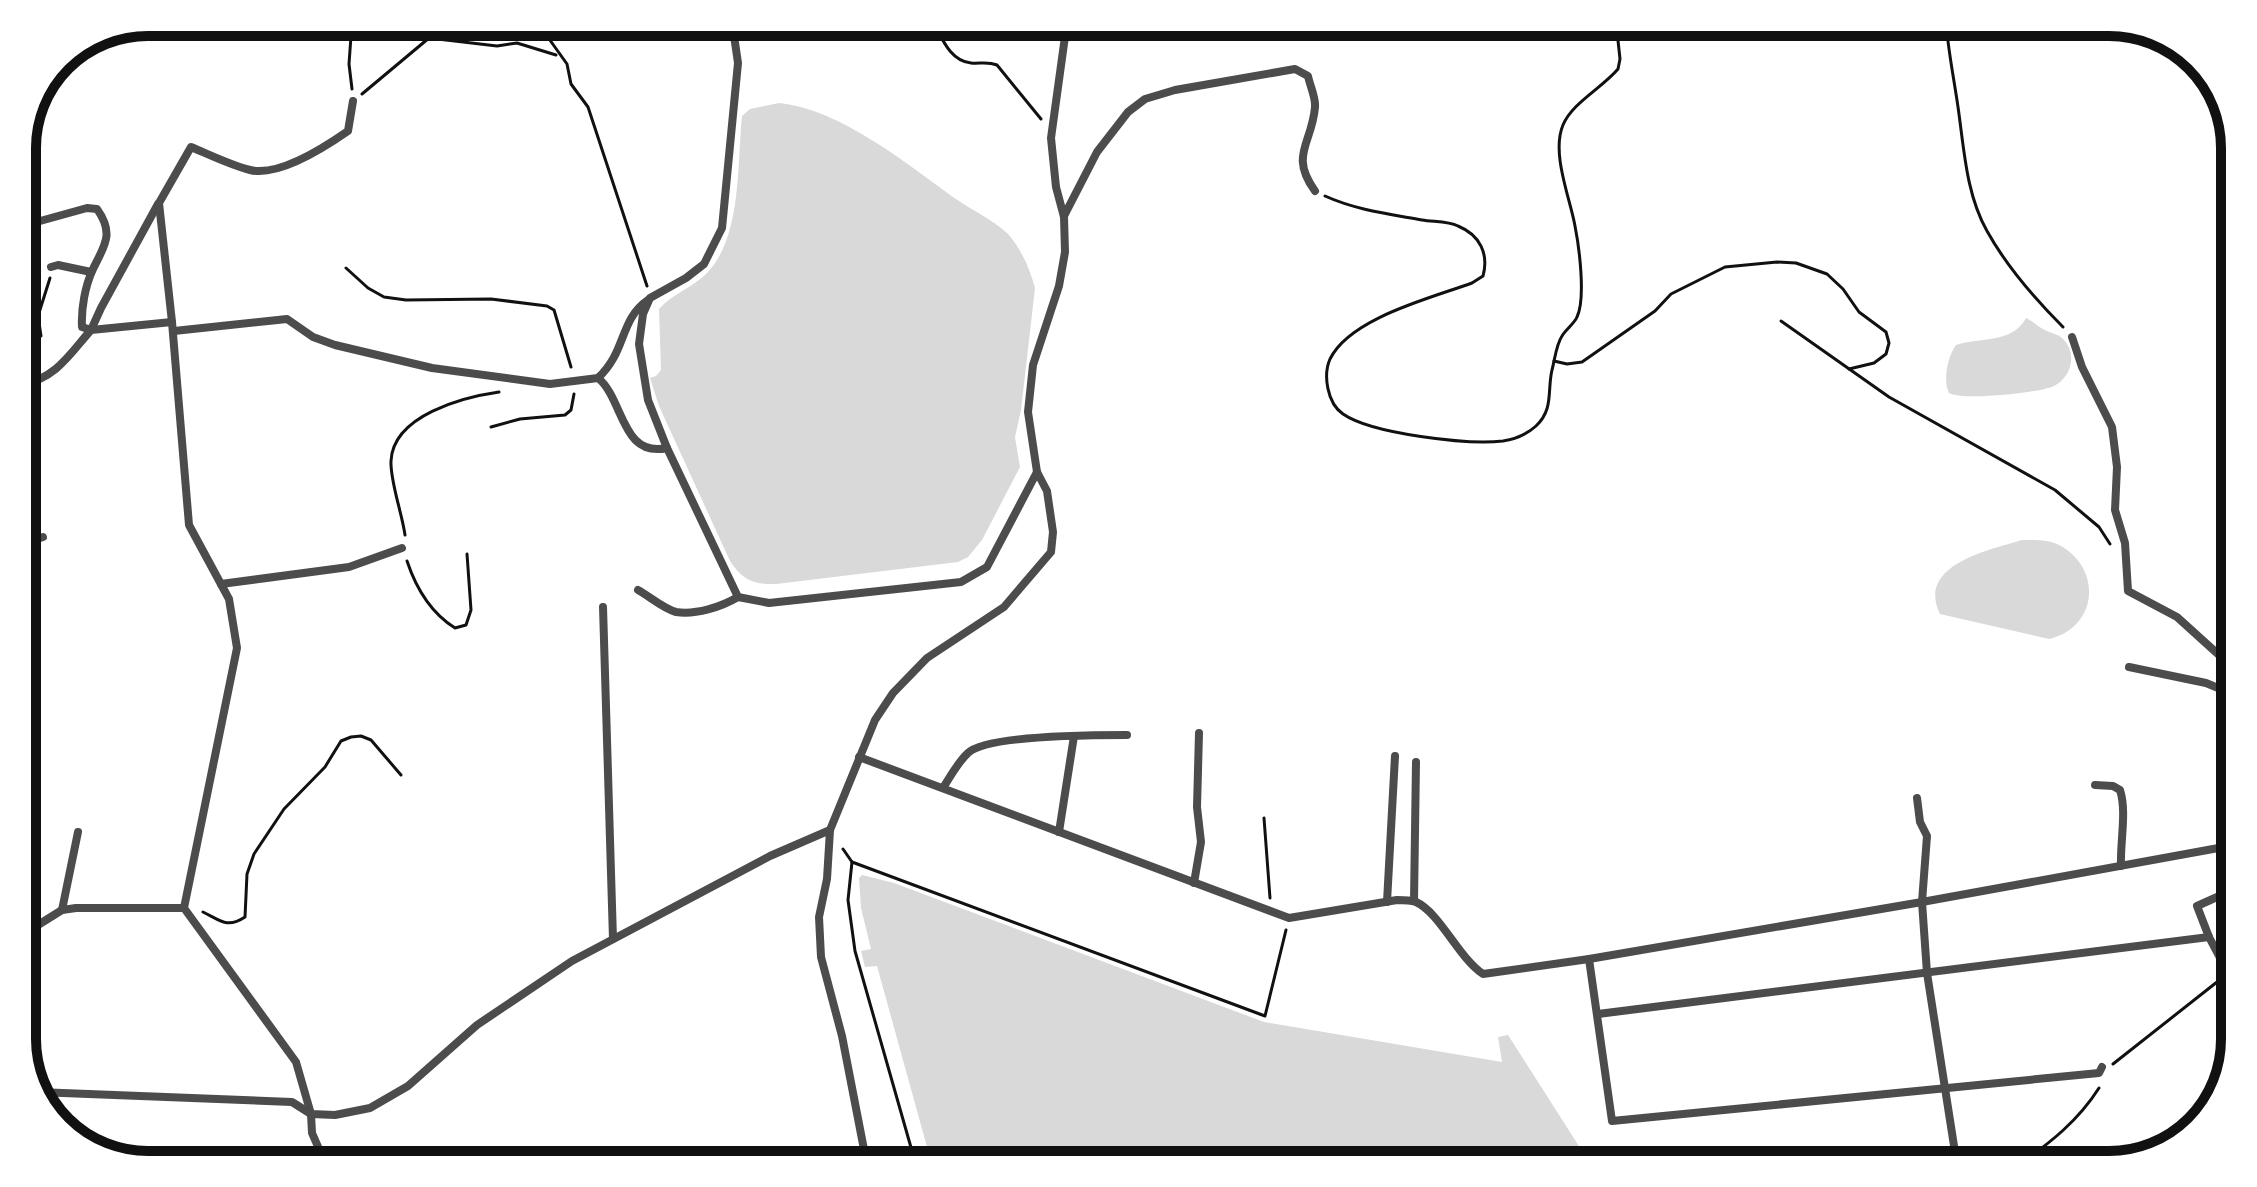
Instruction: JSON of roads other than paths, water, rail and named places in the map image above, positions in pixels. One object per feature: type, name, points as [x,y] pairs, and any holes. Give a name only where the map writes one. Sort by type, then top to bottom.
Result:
[{"type":"street","points":[[36,222],[87,208],[97,209],[105,220],[107,233],[104,250],[91,272],[81,314],[82,327],[91,330],[287,319],[313,337],[396,361],[550,384],[598,378],[616,357],[636,308],[704,264],[722,228],[738,63],[734,36]]},
{"type":"street","points":[[864,1151],[842,1036],[821,957],[819,917],[827,879],[830,830],[875,720],[893,693],[927,658],[1004,607],[1051,552],[1053,532],[1047,491],[1037,472],[1028,412],[1033,365],[1059,286],[1065,252],[1064,217],[1054,167],[1052,121],[1065,36]]},
{"type":"street","points":[[1064,217],[1097,152],[1128,112],[1145,99],[1175,90],[1295,69],[1308,76],[1315,105],[1301,163],[1305,177],[1315,191]]},
{"type":"street","points":[[36,381],[54,373],[91,330],[191,147],[253,171],[268,169],[313,156],[348,131],[353,101]]},
{"type":"street","points":[[159,203],[173,326],[189,525],[229,599],[237,648],[184,908],[296,1062],[311,1114],[312,1133],[320,1151]]},
{"type":"street","points":[[51,267],[58,265],[91,272]]},
{"type":"street","points":[[650,298],[641,325],[641,367],[648,400],[667,448],[738,597]]},
{"type":"street","points":[[2072,337],[2082,367],[2112,427],[2117,467],[2115,510],[2125,543],[2128,591],[2177,617],[2221,656]]},
{"type":"street","points":[[598,378],[609,386],[627,429],[637,442],[655,451],[667,448]]},
{"type":"street","points":[[638,590],[674,612],[690,612],[718,607],[738,597],[769,603],[961,582],[987,567],[1037,472]]},
{"type":"street","points":[[36,540],[43,537]]},
{"type":"street","points":[[221,584],[349,567],[402,548]]},
{"type":"street","points":[[603,607],[613,939]]},
{"type":"street","points":[[2129,667],[2206,683],[2221,689]]},
{"type":"street","points":[[1194,883],[1201,842],[1197,807],[1199,733]]},
{"type":"street","points":[[943,788],[969,751],[988,743],[1127,735]]},
{"type":"street","points":[[1059,832],[1074,736]]},
{"type":"street","points":[[1387,902],[1395,756]]},
{"type":"street","points":[[859,757],[1289,918],[1387,902],[1414,901],[1426,908],[1473,967],[1483,974],[1922,902],[2221,848]]},
{"type":"street","points":[[1414,901],[1416,762]]},
{"type":"street","points":[[2095,785],[2113,786],[2120,790],[2123,814],[2121,866]]},
{"type":"street","points":[[1917,798],[1920,822],[1927,836],[1922,902],[1927,973],[1955,1151]]},
{"type":"street","points":[[49,1092],[292,1102],[311,1114],[335,1115],[370,1108],[408,1086],[477,1025],[572,961],[770,856],[830,830]]},
{"type":"street","points":[[62,910],[78,832]]},
{"type":"street","points":[[2221,895],[2197,906],[2221,960]]},
{"type":"street","points":[[36,926],[62,910],[76,908],[184,908]]},
{"type":"street","points":[[1598,1014],[2209,937]]},
{"type":"street","points":[[1589,959],[1612,1121],[2105,1070]]},
{"type":"street","points":[[36,1014],[36,1036]]}]
